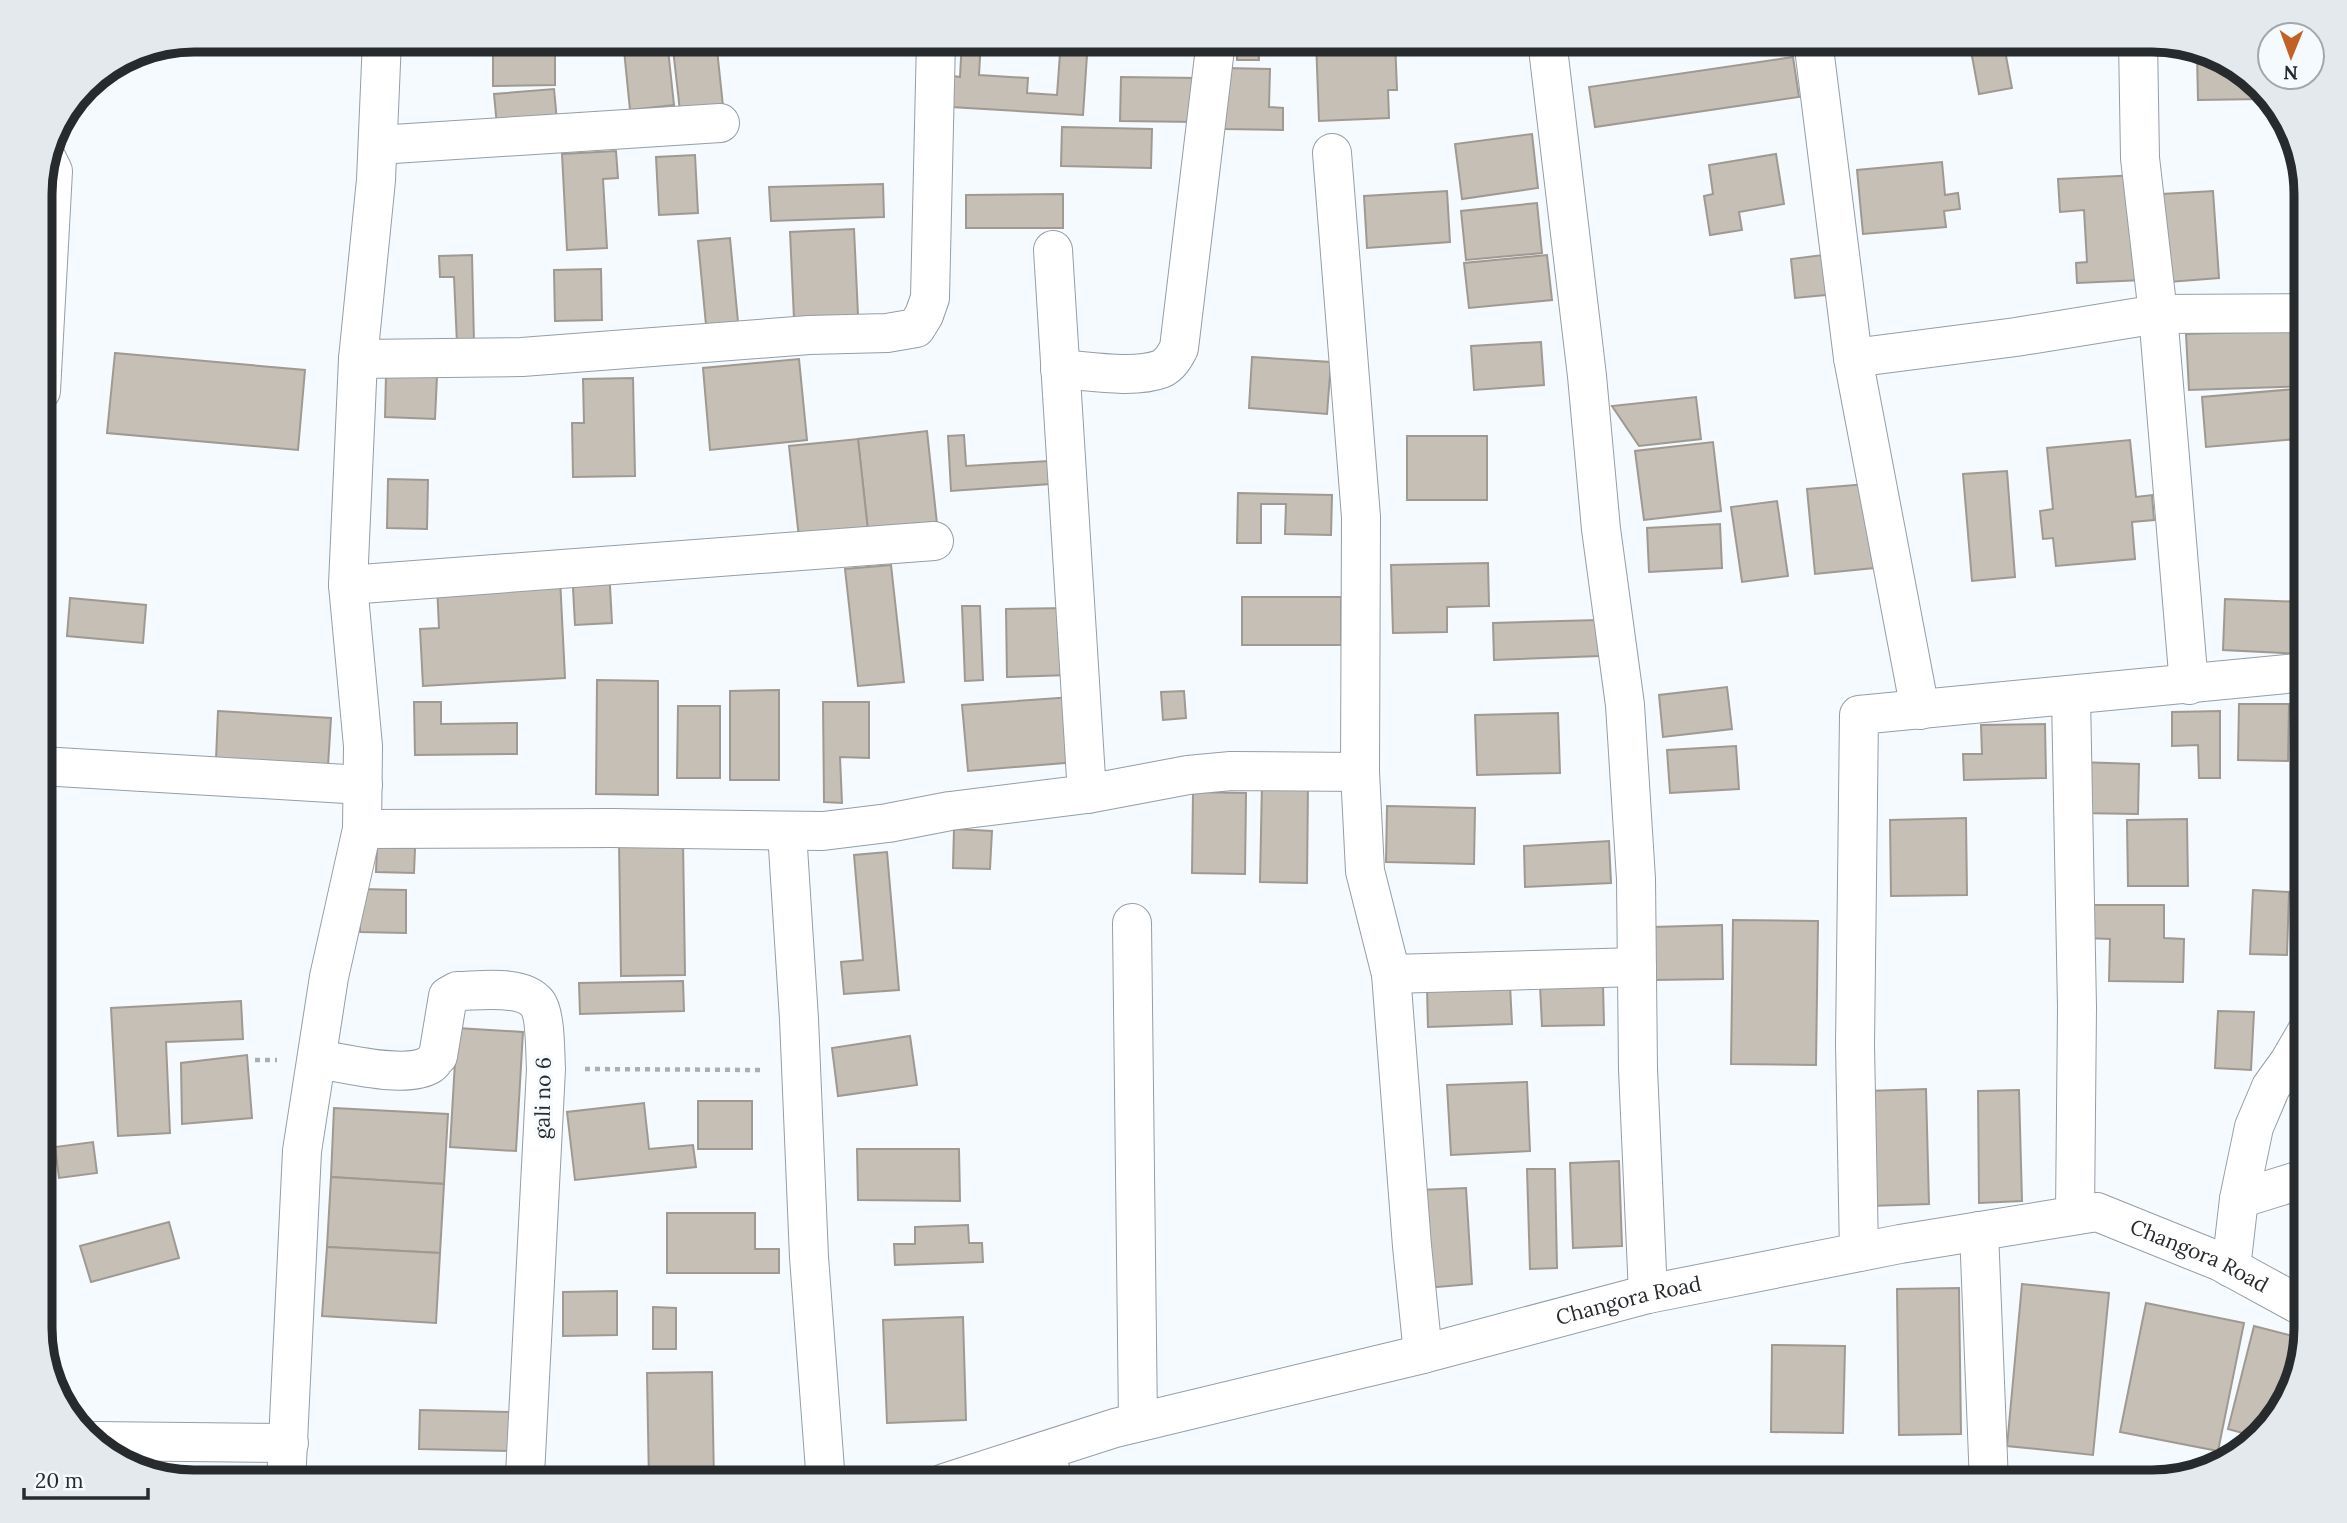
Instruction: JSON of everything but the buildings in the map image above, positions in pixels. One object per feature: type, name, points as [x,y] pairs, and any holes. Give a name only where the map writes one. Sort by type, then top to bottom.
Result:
[{"type":"street","points":[[1060,369],[1132,373],[1162,368],[1174,359],[1179,348],[1215,52]]},
{"type":"street","points":[[1549,52],[1587,376],[1601,529],[1625,705],[1636,879],[1638,1069],[1648,1294]]},
{"type":"street","points":[[1815,52],[1853,358],[1920,710]]},
{"type":"street","points":[[2138,52],[2140,158],[2158,314],[2189,685]]},
{"type":"street","points":[[111,1443],[287,1464],[302,1152],[329,977],[362,829],[363,746],[348,585],[358,359],[376,180],[382,53]]},
{"type":"street","points":[[358,359],[522,357],[809,335],[887,333],[916,328],[924,316],[930,298],[936,53]]},
{"type":"street","points":[[378,145],[720,123]]},
{"type":"street","points":[[1332,153],[1361,517],[1360,772],[1365,871],[1391,974],[1423,1354]]},
{"type":"street","points":[[1053,250],[1087,794]]},
{"type":"street","points":[[1853,358],[2016,337],[2158,314],[2294,313]]},
{"type":"street","points":[[348,585],[934,541]]},
{"type":"street","points":[[1859,1252],[1855,1045],[1859,715],[2294,673]]},
{"type":"street","points":[[2071,696],[2077,1007],[2075,1215]]},
{"type":"street","points":[[53,767],[363,785]]},
{"type":"street","points":[[362,829],[823,831],[888,823],[950,811],[1087,794],[1188,775],[1231,771],[1360,772]]},
{"type":"street","points":[[787,832],[802,1070],[809,1257],[825,1470]]},
{"type":"street","points":[[1132,923],[1138,1422]]},
{"type":"street","points":[[1391,974],[1637,967]]},
{"type":"street","name":"gali no 6","points":[[317,1059],[399,1071],[416,1069],[432,1064],[438,1056],[448,996],[457,991],[512,990],[538,1003],[542,1016],[546,1069],[525,1470]]},
{"type":"street","points":[[2231,1268],[2239,1199],[2254,1127],[2271,1087],[2294,1055]]},
{"type":"street","points":[[2239,1199],[2294,1182]]},
{"type":"street","name":"Changora Road","points":[[1029,1470],[1049,1467],[1138,1422],[1423,1354],[1648,1294],[1859,1252],[2097,1212],[2231,1268],[2294,1302]]},
{"type":"street","points":[[1979,1231],[1988,1470]]},
{"type":"path","points":[[546,1069],[802,1070]]},
{"type":"path","points":[[287,1464],[417,1470]]}]
